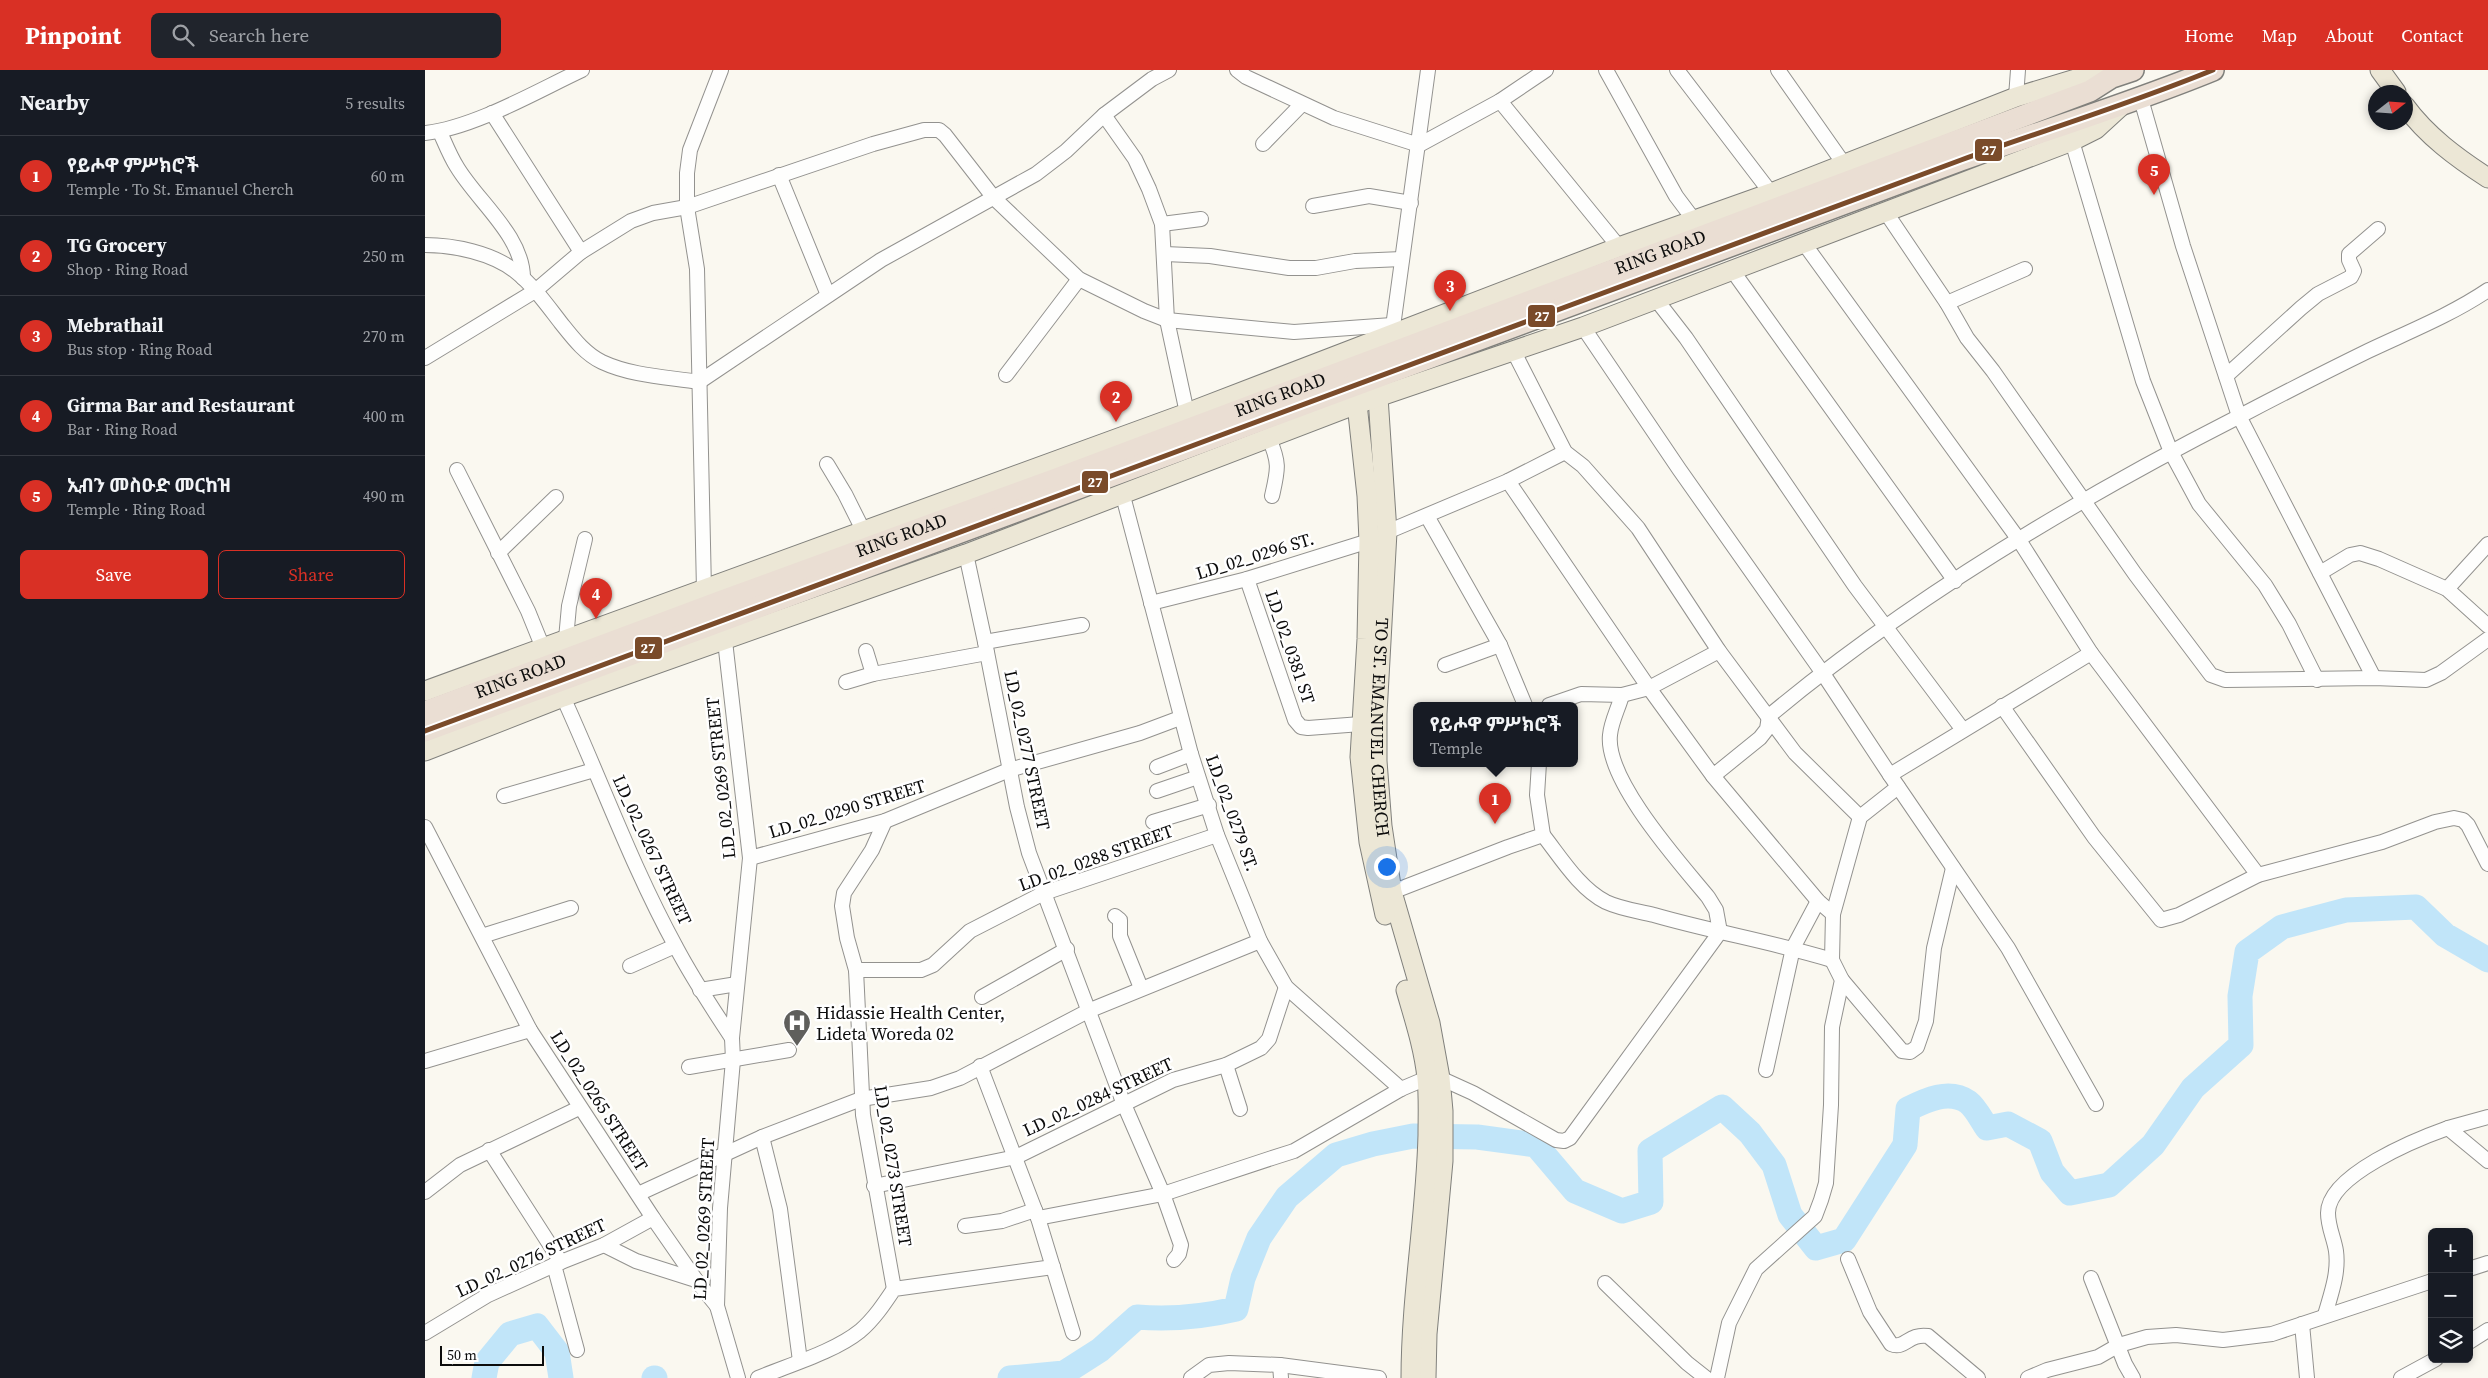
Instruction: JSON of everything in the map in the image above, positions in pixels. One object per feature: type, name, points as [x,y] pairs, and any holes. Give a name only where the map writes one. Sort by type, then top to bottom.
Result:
[{"type":"highway","name":"RING ROAD","points":[[425,731],[1961,160],[2085,116],[2120,107],[2213,70]]},
{"type":"highway","name":"RING ROAD","points":[[425,712],[1056,479],[2090,91],[2121,73]]},
{"type":"main road","points":[[2380,70],[2391,85]]},
{"type":"main road","points":[[425,691],[1187,413],[1392,331],[1771,193],[2016,97],[2089,75],[2121,73]]},
{"type":"main road","points":[[425,751],[563,697],[725,641],[1123,496],[1357,404],[1583,327],[1655,298],[2072,141],[2096,129],[2120,107]]},
{"type":"main road","points":[[2413,115],[2437,141],[2458,159],[2488,178]]},
{"type":"main road","name":"TO ST. EMANUEL CHERCH","points":[[1378,397],[1387,532],[1377,714],[1377,761],[1382,826],[1392,892],[1430,1024],[1436,1113],[1435,1161]]},
{"type":"main road","name":"TO ST. EMANUEL CHERCH","points":[[1357,404],[1367,496],[1369,541],[1367,638],[1360,757],[1364,803],[1379,894],[1419,1034],[1434,1078]]},
{"type":"main road","points":[[1411,1378],[1411,1346],[1435,1161]]},
{"type":"main road","points":[[1426,1378],[1435,1161]]},
{"type":"street","points":[[425,133],[440,132],[492,113],[582,70]]},
{"type":"street","points":[[704,590],[697,269],[687,206],[690,150],[721,70]]},
{"type":"street","points":[[425,245],[440,245],[483,255],[500,262],[523,278],[580,347],[601,362],[633,372],[699,382],[881,260],[994,198],[1043,168],[1066,151],[1104,115],[1152,79],[1169,70]]},
{"type":"street","points":[[1237,70],[1302,104],[1334,118],[1419,145],[1500,101],[1547,70]]},
{"type":"street","points":[[425,358],[535,291],[581,252],[631,221],[653,212],[687,206],[873,144],[924,130],[939,130],[994,198],[1079,279],[1167,320],[1294,332],[1392,331],[1428,70]]},
{"type":"street","points":[[1606,70],[1677,196],[1695,220]]},
{"type":"street","points":[[1677,70],[1771,193]]},
{"type":"street","points":[[1777,70],[1844,164]]},
{"type":"street","points":[[2016,97],[2019,70]]},
{"type":"street","points":[[2141,99],[2183,246],[2239,416],[2374,678]]},
{"type":"street","points":[[1500,101],[1619,247]]},
{"type":"street","points":[[1263,144],[1302,104]]},
{"type":"street","points":[[492,113],[581,252]]},
{"type":"street","points":[[1104,115],[1135,159],[1162,224],[1167,320],[1187,413]]},
{"type":"street","points":[[440,132],[456,166],[516,246],[523,265],[523,278]]},
{"type":"street","points":[[2072,141],[2143,381],[2171,452],[2199,504],[2245,558],[2270,593],[2289,624],[2317,680]]},
{"type":"street","points":[[779,175],[828,295]]},
{"type":"street","points":[[1313,206],[1369,196],[1411,203]]},
{"type":"street","points":[[1885,211],[1947,303],[1967,338],[2135,574],[2211,675],[2225,680],[2374,678],[2426,680],[2441,673],[2488,639]]},
{"type":"street","points":[[1162,224],[1201,219]]},
{"type":"street","points":[[2226,376],[2318,294],[2351,277],[2354,271],[2349,260],[2349,254],[2378,229]]},
{"type":"street","points":[[1803,242],[2019,540],[2091,653],[2257,875]]},
{"type":"street","points":[[1165,254],[1210,256],[1289,268],[1316,268],[1355,261],[1402,259]]},
{"type":"street","points":[[1947,303],[2025,269]]},
{"type":"street","points":[[1732,270],[1955,581]]},
{"type":"street","points":[[1006,375],[1079,279]]},
{"type":"street","points":[[1713,776],[1759,738],[1767,729],[1769,716],[1822,672],[1955,581],[2019,540],[2084,500],[2171,452],[2239,416],[2426,324],[2488,290]]},
{"type":"street","points":[[1655,298],[1686,338],[1885,628],[1963,730]]},
{"type":"street","points":[[1583,327],[1679,469],[1822,672],[1889,776],[1899,787],[2023,972],[2096,1104]]},
{"type":"street","points":[[1513,350],[1565,452],[1583,466],[1638,528],[1719,651],[1795,753],[1860,817]]},
{"type":"street","points":[[1269,438],[1278,459],[1273,496]]},
{"type":"street","points":[[1387,532],[1507,482],[1565,452]]},
{"type":"street","points":[[827,464],[864,532]]},
{"type":"street","points":[[457,470],[528,611],[543,648]]},
{"type":"street","points":[[1507,482],[1649,688],[1713,776],[1818,901],[1833,914]]},
{"type":"street","name":"LD_02_0279 ST.","points":[[1123,496],[1180,718],[1198,777],[1209,805],[1217,835],[1260,941],[1286,987],[1401,1089]]},
{"type":"street","points":[[498,553],[556,497]]},
{"type":"street","points":[[1427,516],[1500,645],[1524,702]]},
{"type":"street","points":[[566,639],[569,606],[585,539]]},
{"type":"street","name":"LD_02_0296 ST.","points":[[1151,603],[1247,579],[1369,541]]},
{"type":"street","points":[[2447,589],[2488,544]]},
{"type":"street","points":[[2320,574],[2350,555],[2360,553],[2379,559],[2447,589],[2488,626]]},
{"type":"street","name":"LD_02_0277 STREET","points":[[966,554],[1009,770],[1029,853],[1067,949],[1088,1011],[1123,1102],[1163,1194],[1181,1245],[1179,1254],[1174,1260]]},
{"type":"street","name":"LD_02_0381 ST","points":[[1247,579],[1295,720],[1301,727],[1309,728],[1361,724]]},
{"type":"street","points":[[846,682],[1081,625]]},
{"type":"street","name":"LD_02_0269 STREET","points":[[725,641],[750,858],[732,1038],[733,1060],[720,1208],[717,1306],[737,1378]]},
{"type":"street","points":[[1445,665],[1500,645]]},
{"type":"street","points":[[866,651],[873,674]]},
{"type":"street","points":[[1558,702],[1581,694],[1622,695],[1649,688],[1719,651]]},
{"type":"street","points":[[1889,776],[2091,653]]},
{"type":"street","points":[[965,1226],[1163,1194],[1294,1151],[1401,1089],[1434,1078],[1473,1093],[1556,1140],[1564,1141],[1570,1138],[1720,932],[1716,910],[1708,897],[1638,808],[1621,778],[1611,748],[1610,734],[1622,695]]},
{"type":"street","name":"LD_02_0267 STREET","points":[[563,697],[594,770],[675,946],[732,1038]]},
{"type":"street","points":[[2002,706],[2094,837],[2161,920],[2179,916],[2257,875],[2382,842],[2435,822],[2454,818],[2463,820],[2468,825],[2488,864]]},
{"type":"street","name":"LD_02_0290 STREET","points":[[750,858],[885,820],[1009,770],[1125,738],[1180,718]]},
{"type":"street","points":[[1157,767],[1191,754]]},
{"type":"street","points":[[1539,767],[1537,795],[1543,836],[1583,883],[1605,902],[1720,932],[1793,948],[1832,960]]},
{"type":"street","name":"LD_02_0267 STREET","points":[[504,796],[594,770]]},
{"type":"street","points":[[1157,791],[1198,777]]},
{"type":"street","points":[[1899,787],[1860,817],[1833,914],[1832,960],[1842,980],[1902,1051],[1910,1052],[1917,1046],[1926,1021],[1934,948],[1953,868]]},
{"type":"street","points":[[1153,822],[1209,805]]},
{"type":"street","name":"LD_02_0273 STREET","points":[[885,820],[872,850],[844,893],[842,906],[847,938],[856,970],[861,1098],[874,1186],[894,1289]]},
{"type":"street","name":"LD_02_0265 STREET","points":[[425,826],[530,1030],[579,1108],[653,1218],[696,1280],[717,1306]]},
{"type":"street","name":"LD_02_0288 STREET","points":[[856,970],[921,970],[933,965],[970,931],[1044,892],[1217,835]]},
{"type":"street","points":[[1392,892],[1508,847],[1543,836]]},
{"type":"street","points":[[1765,1070],[1793,948],[1818,901]]},
{"type":"street","points":[[483,936],[571,908]]},
{"type":"street","points":[[1115,916],[1120,920],[1120,936],[1141,988]]},
{"type":"street","points":[[637,1194],[762,1137],[861,1098],[931,1088],[960,1078],[1088,1011],[1260,941]]},
{"type":"street","name":"LD_02_0267 STREET","points":[[629,966],[675,946]]},
{"type":"street","points":[[982,997],[1067,949]]},
{"type":"street","points":[[1717,1378],[1729,1323],[1756,1269],[1774,1251],[1795,1236],[1815,1216],[1826,1183],[1831,1105],[1832,1027],[1842,980]]},
{"type":"street","points":[[701,990],[737,984]]},
{"type":"street","name":"LD_02_0284 STREET","points":[[874,1186],[1016,1157],[1123,1102],[1173,1080],[1226,1065],[1261,1048],[1269,1039],[1286,987]]},
{"type":"street","points":[[425,1061],[530,1030]]},
{"type":"street","points":[[689,1067],[789,1050]]},
{"type":"street","points":[[1226,1065],[1240,1109]]},
{"type":"street","points":[[980,1066],[1037,1214],[1073,1333]]},
{"type":"street","points":[[425,1192],[460,1165],[579,1108]]},
{"type":"street","points":[[2325,1315],[2336,1273],[2336,1251],[2328,1211],[2337,1192],[2349,1177],[2397,1149],[2448,1128],[2488,1117]]},
{"type":"street","points":[[2448,1128],[2488,1161]]},
{"type":"street","points":[[762,1137],[780,1209],[800,1361]]},
{"type":"street","points":[[489,1150],[557,1263],[577,1350]]},
{"type":"street","name":"LD_02_0276 STREET","points":[[425,1333],[488,1295],[557,1263],[604,1245],[653,1218]]},
{"type":"street","points":[[604,1245],[636,1261],[696,1280]]},
{"type":"street","points":[[1848,1259],[1870,1312],[1891,1344],[1896,1346],[1903,1345],[1912,1336],[1928,1336],[1978,1378]]},
{"type":"street","points":[[2473,1268],[2488,1263]]},
{"type":"street","points":[[758,1378],[800,1361],[859,1332],[877,1315],[894,1289],[1053,1267]]},
{"type":"street","points":[[2091,1278],[2133,1378]]},
{"type":"street","points":[[2028,1378],[2047,1370],[2098,1357],[2119,1345],[2147,1337],[2176,1335],[2223,1340],[2272,1334],[2428,1282]]},
{"type":"street","points":[[1605,1283],[1687,1364],[1706,1378]]},
{"type":"street","points":[[2302,1324],[2307,1378]]},
{"type":"street","points":[[2473,1339],[2488,1330]]},
{"type":"street","points":[[2401,1378],[2429,1363]]},
{"type":"street","points":[[1191,1378],[1209,1365],[1379,1378]]},
{"type":"waterway","points":[[1010,1378],[1064,1373],[1100,1350],[1137,1317],[1187,1317],[1236,1309],[1243,1278],[1259,1238],[1287,1197],[1336,1155],[1373,1144],[1413,1136],[1477,1137],[1536,1145],[1575,1191],[1622,1211],[1651,1202],[1650,1151],[1722,1107],[1750,1133],[1774,1165],[1790,1215],[1816,1248],[1844,1240],[1905,1145],[1908,1109],[1938,1097],[1953,1096],[1968,1102],[1987,1128],[2008,1124],[2040,1141],[2052,1172],[2070,1193],[2109,1185],[2153,1145],[2193,1088],[2241,1045],[2240,996],[2247,952],[2282,927],[2346,910],[2416,907],[2445,935],[2488,960]]},
{"type":"waterway","points":[[484,1378],[487,1362],[510,1334],[537,1326],[557,1352],[561,1378]]},
{"type":"transit line","name":"27","points":[[425,731],[1961,160],[2119,106],[2213,70]]},
{"type":"place","name":"ኢብን መስዑድ መርከዝ","points":[[2154,195]]},
{"type":"place","name":"Mebrathail","points":[[1450,311]]},
{"type":"place","name":"TG Grocery","points":[[1116,422]]},
{"type":"place","name":"Girma Bar and Restaurant","points":[[596,619]]},
{"type":"place","name":"የይሖዋ ምሥክሮች","points":[[1495,824]]},
{"type":"place","name":"Hidassie Health Center, Lideta Woreda 02","points":[[797,1047]]}]
